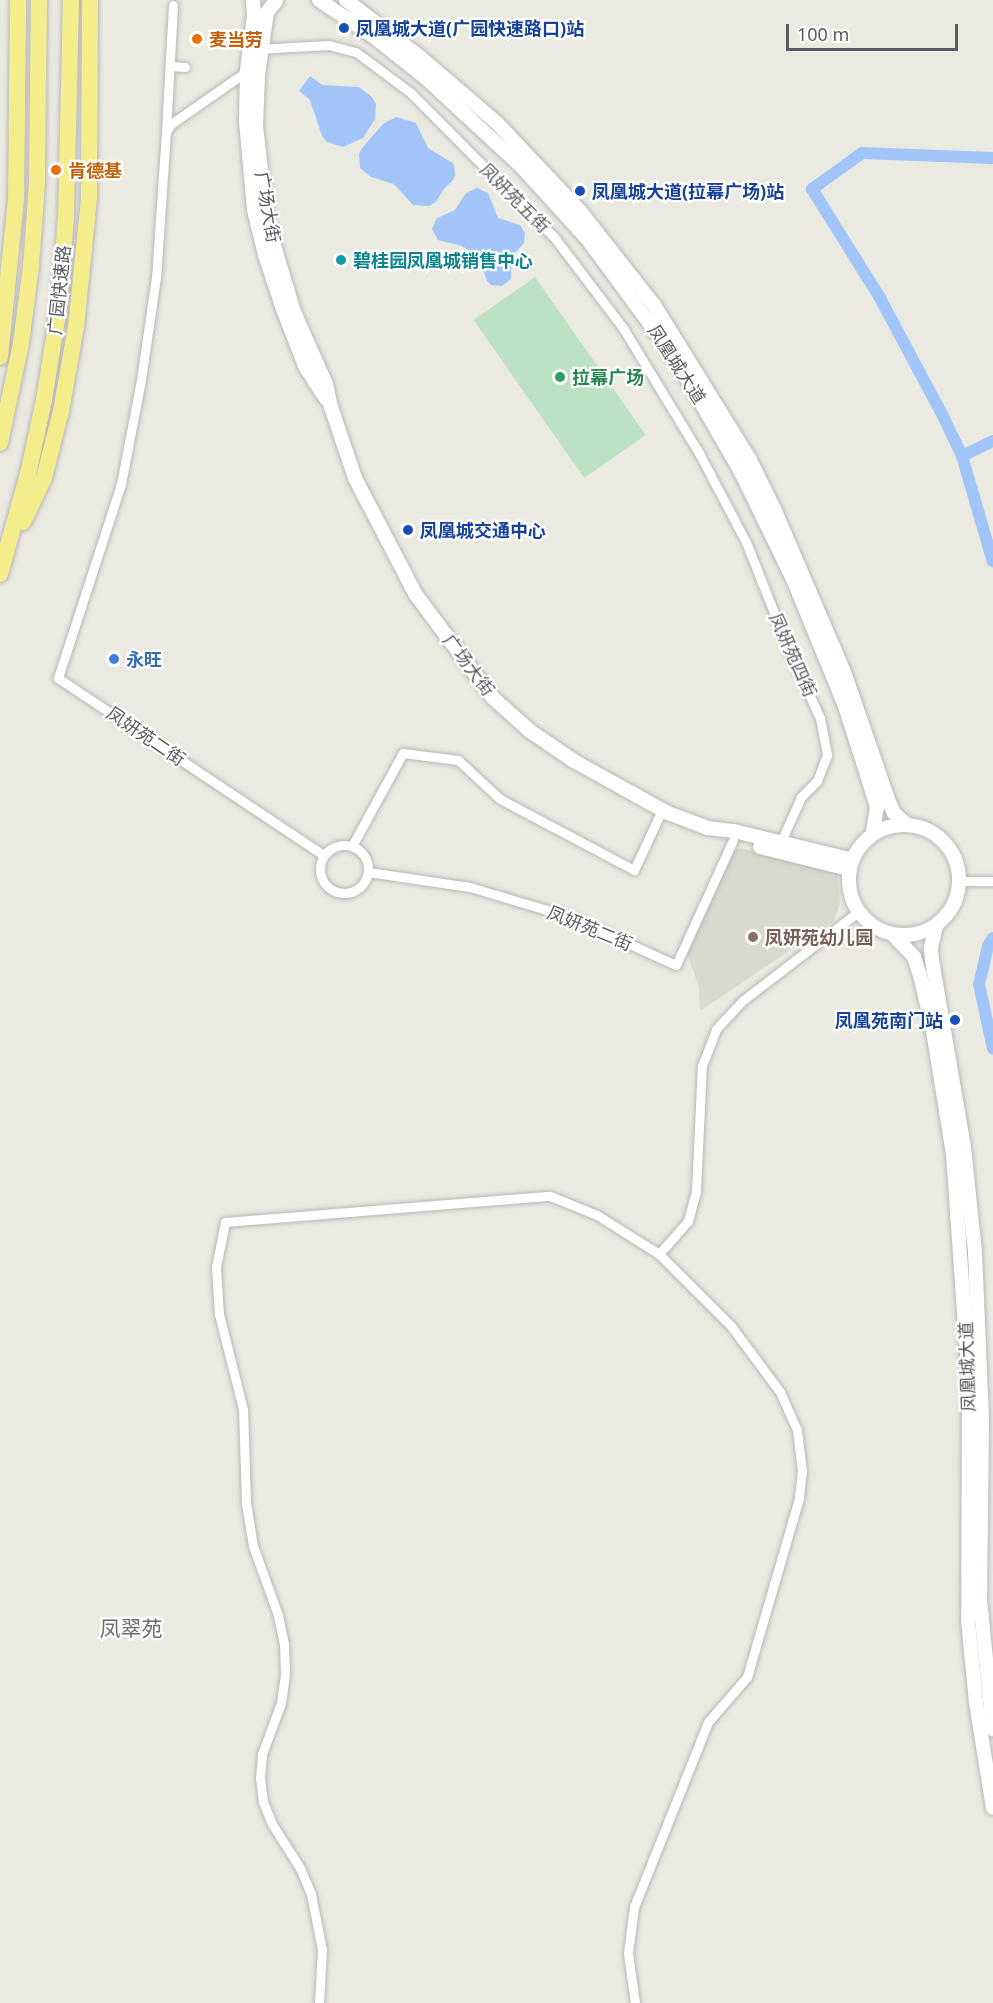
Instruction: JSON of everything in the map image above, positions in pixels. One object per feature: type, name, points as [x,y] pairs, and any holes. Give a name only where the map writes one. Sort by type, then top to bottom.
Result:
[{"type":"highway","points":[[0,357],[16,200],[18,0]]},
{"type":"highway","name":"广园快速路","points":[[0,443],[21,343],[31,266],[37,183],[39,0]]},
{"type":"highway","name":"广园快速路","points":[[0,574],[6,558],[44,400],[59,306],[66,218],[71,0]]},
{"type":"highway","points":[[6,558],[44,478],[61,411],[76,327],[89,198],[90,0]]},
{"type":"main road","points":[[253,0],[256,49]]},
{"type":"main road","points":[[258,0],[279,1]]},
{"type":"main road","name":"凤凰城大道","points":[[319,0],[373,36],[427,80],[522,167],[589,241],[623,284],[677,361],[741,472],[793,579],[845,706],[861,756],[877,807],[873,833]]},
{"type":"main road","name":"凤凰城大道","points":[[346,0],[420,57],[497,123],[580,211],[654,305],[750,460],[775,511],[844,672],[889,802],[894,813],[906,824]]},
{"type":"main road","name":"广场大街","points":[[279,1],[267,12],[247,71],[246,121],[254,210],[265,255],[306,368],[331,407]]},
{"type":"main road","name":"广场大街","points":[[256,49],[256,126],[267,222],[294,312],[327,384],[331,407],[356,478],[416,595],[493,698],[538,737],[574,761],[662,810],[708,828],[851,864]]},
{"type":"main road","points":[[906,824],[934,834],[949,849],[960,880],[951,910],[936,926],[917,935],[894,936],[874,928],[858,912],[849,891],[851,864],[858,848],[873,833],[893,825],[906,824]]},
{"type":"main road","name":"广场大街","points":[[708,828],[718,836],[733,840],[778,846]]},
{"type":"main road","name":"凤凰城大道","points":[[936,926],[931,947],[932,960],[962,1127],[975,1252],[982,1412],[980,1599],[993,1729]]},
{"type":"main road","name":"凤凰城大道","points":[[894,936],[914,957],[920,975],[939,1063],[953,1154],[969,1385],[968,1621],[976,1703],[993,1808]]},
{"type":"street","points":[[166,132],[173,4]]},
{"type":"street","name":"凤妍苑五街","points":[[256,49],[329,45],[357,52],[411,93],[554,237],[623,328],[702,459]]},
{"type":"street","points":[[170,66],[185,67]]},
{"type":"street","points":[[166,132],[171,124],[247,71]]},
{"type":"street","name":"凤妍苑二街","points":[[166,132],[156,277],[141,380],[121,484],[58,678],[323,855]]},
{"type":"street","name":"凤妍苑四街","points":[[702,459],[746,542],[790,652],[820,717],[827,755],[817,781],[801,797],[778,846]]},
{"type":"street","points":[[352,846],[403,753],[458,760],[500,799],[634,870],[662,810]]},
{"type":"street","name":"凤妍苑二街","points":[[368,872],[470,887],[570,917],[676,965],[733,840]]},
{"type":"street","points":[[336,845],[352,846],[364,856],[368,872],[366,879],[355,891],[339,893],[326,885],[321,878],[320,862],[323,855],[336,845]]},
{"type":"street","points":[[960,880],[993,881]]},
{"type":"street","points":[[659,1254],[688,1221],[696,1191],[702,1066],[716,1029],[742,1001],[858,912]]},
{"type":"street","points":[[319,2003],[322,1950],[311,1894],[300,1868],[272,1824],[263,1802],[260,1778],[262,1754],[281,1703],[285,1674],[284,1644],[278,1615],[252,1546],[246,1503],[243,1409],[219,1314],[216,1267],[225,1222],[550,1196],[597,1215],[659,1254],[731,1326],[780,1392],[797,1430],[802,1471],[799,1498],[747,1677],[708,1722],[634,1907],[628,1953],[635,2003]]},
{"type":"shaded area","name":"凤妍苑幼儿园","points":[[741,848],[837,873],[840,903],[834,921],[700,1011],[699,987],[687,953],[732,850]]},
{"type":"green space","name":"拉幕广场","points":[[535,277],[646,435],[584,478],[474,320]]},
{"type":"water","points":[[310,76],[322,85],[359,87],[372,97],[376,104],[375,119],[363,138],[343,147],[327,142],[322,136],[310,100],[299,91]]},
{"type":"water","points":[[396,117],[416,123],[428,148],[454,164],[453,180],[436,202],[429,206],[413,205],[394,184],[371,177],[360,168],[359,154],[362,148],[383,124]]},
{"type":"water","points":[[477,188],[488,193],[498,218],[520,225],[525,233],[524,243],[511,257],[511,279],[502,286],[491,285],[487,281],[481,263],[473,253],[462,246],[438,240],[432,229],[437,218],[455,210],[466,193]]},
{"type":"waterway","points":[[993,158],[862,153],[812,189],[880,298],[943,416],[962,456],[993,562]]},
{"type":"waterway","points":[[962,456],[993,441]]},
{"type":"waterway","points":[[993,938],[988,946],[979,984],[993,1049]]},
{"type":"place","name":"凤凰城大道(广园快速路口)站","points":[[344,28]]},
{"type":"place","name":"麦当劳","points":[[197,39]]},
{"type":"place","name":"肯德基","points":[[56,170]]},
{"type":"place","name":"凤凰城大道(拉幕广场)站","points":[[580,191]]},
{"type":"place","name":"碧桂园凤凰城销售中心","points":[[341,260]]},
{"type":"place","name":"拉幕广场","points":[[560,377]]},
{"type":"place","name":"凤凰城交通中心","points":[[408,530]]},
{"type":"place","name":"永旺","points":[[114,659]]},
{"type":"place","name":"凤妍苑幼儿园","points":[[753,937]]},
{"type":"place","name":"凤凰苑南门站","points":[[955,1020]]},
{"type":"district","name":"凤翠苑","points":[[131,1628]]}]
